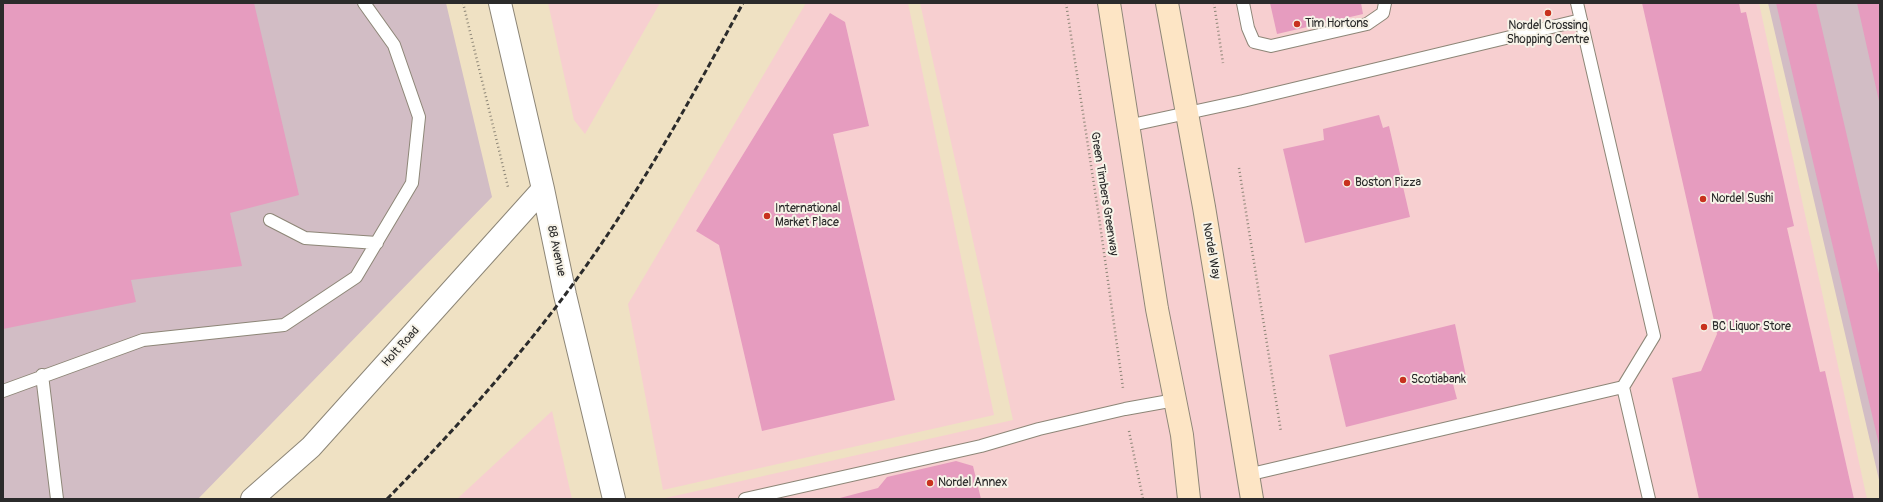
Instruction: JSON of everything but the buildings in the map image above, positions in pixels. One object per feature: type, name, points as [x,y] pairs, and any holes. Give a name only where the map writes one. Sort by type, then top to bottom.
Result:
[{"type":"main road","points":[[1109,3],[1127,126],[1157,309],[1182,435],[1189,499]]},
{"type":"main road","name":"Nordel Way","points":[[1167,3],[1216,276],[1252,499]]},
{"type":"street","name":"88 Avenue","points":[[500,3],[543,190],[565,295],[614,499]]},
{"type":"street","name":"Holt Road","points":[[252,499],[311,447],[543,190]]},
{"type":"lane","points":[[3,391],[42,375],[143,340],[284,324],[356,277],[412,183],[419,117],[394,45],[364,3]]},
{"type":"lane","points":[[1243,3],[1248,28],[1254,42],[1271,46],[1367,24],[1383,13],[1385,3]]},
{"type":"lane","points":[[1577,3],[1654,336],[1623,387],[1649,499]]},
{"type":"lane","points":[[1127,126],[1186,114],[1581,20]]},
{"type":"lane","points":[[270,220],[305,238],[377,243]]},
{"type":"lane","points":[[42,375],[57,499]]},
{"type":"lane","points":[[1247,475],[1623,387]]},
{"type":"lane","points":[[745,499],[973,447],[1039,429],[1125,409],[1175,400]]},
{"type":"path","points":[[464,3],[508,189]]},
{"type":"path","name":"Green Timbers Greenway","points":[[1066,3],[1099,217],[1122,387]]},
{"type":"path","points":[[1214,3],[1223,63]]},
{"type":"path","points":[[1239,168],[1280,432]]},
{"type":"path","points":[[1130,436],[1143,499]]},
{"type":"shaded area","points":[[3,3],[446,3],[492,197],[198,499],[3,499]]},
{"type":"shaded area","points":[[548,3],[660,3],[585,134],[574,120]]},
{"type":"shaded area","points":[[806,3],[908,3],[994,415],[663,490],[628,304]]},
{"type":"shaded area","points":[[920,3],[1759,3],[1867,499],[661,499],[1013,420]]},
{"type":"shaded area","points":[[1768,3],[1880,3],[1880,484]]},
{"type":"shaded area","points":[[552,411],[572,499],[457,499]]},
{"type":"railway","points":[[387,499],[434,450],[502,374],[565,295],[614,225],[637,189],[681,115],[743,3]]},
{"type":"place","name":"Nordel Crossing Shopping Centre","points":[[1548,13]]},
{"type":"place","name":"Tim Hortons","points":[[1297,24]]},
{"type":"place","name":"Boston Pizza","points":[[1347,183]]},
{"type":"place","name":"Nordel Sushi","points":[[1703,199]]},
{"type":"place","name":"International Market Place","points":[[767,216]]},
{"type":"place","name":"BC Liquor Store","points":[[1704,327]]},
{"type":"place","name":"Scotiabank","points":[[1403,380]]},
{"type":"place","name":"Nordel Annex","points":[[930,483]]}]
